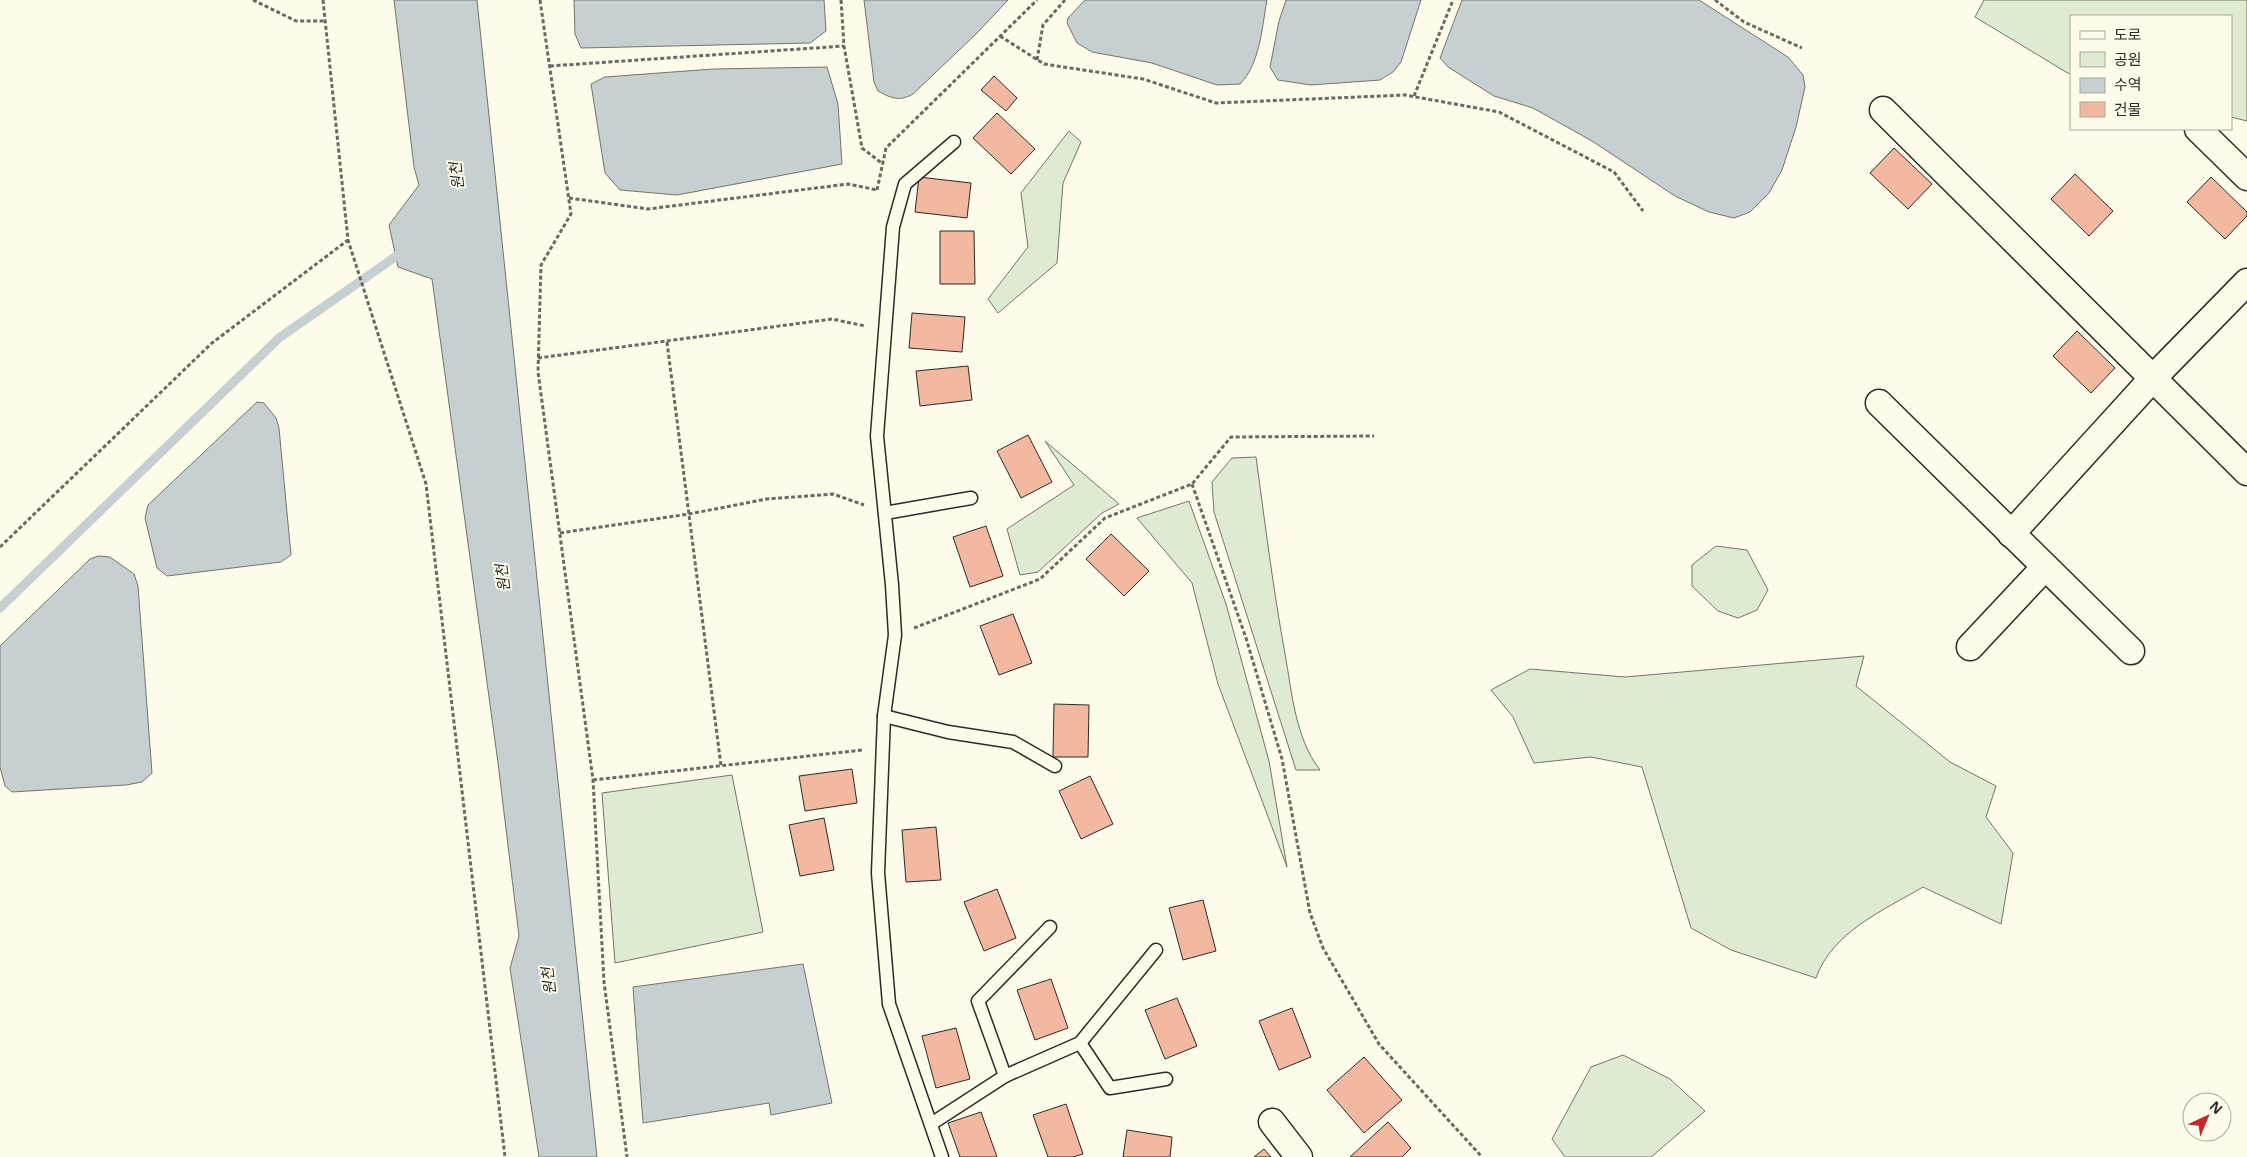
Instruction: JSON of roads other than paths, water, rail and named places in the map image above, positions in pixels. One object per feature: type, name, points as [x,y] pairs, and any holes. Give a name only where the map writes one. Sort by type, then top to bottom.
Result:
[{"type":"street","points":[[1883,110],[2247,472]]},
{"type":"street","points":[[2199,130],[2247,176]]},
{"type":"street","points":[[2011,534],[2153,378],[2247,282]]},
{"type":"street","points":[[1879,403],[2131,651]]},
{"type":"street","points":[[1970,647],[2045,567]]},
{"type":"street","points":[[1272,1122],[1299,1157]]},
{"type":"lane","points":[[942,1157],[889,1004],[878,873],[884,716],[895,635],[892,584],[876,436],[893,227],[905,184],[954,142]]},
{"type":"lane","points":[[885,513],[971,498]]},
{"type":"lane","points":[[884,716],[948,732],[1013,742],[1055,766]]},
{"type":"lane","points":[[1005,1076],[978,1001],[1050,927]]},
{"type":"lane","points":[[931,1124],[1005,1076],[1080,1043],[1156,950]]},
{"type":"lane","points":[[1080,1043],[1110,1088],[1166,1079]]},
{"type":"water","name":"원천","points":[[394,0],[477,0],[597,1157],[539,1157],[510,968],[519,936],[498,763],[432,279],[398,267],[389,225],[419,185],[414,167]]},
{"type":"water","points":[[574,0],[824,0],[826,31],[810,43],[581,48],[575,34]]},
{"type":"water","points":[[864,0],[1008,0],[977,33],[913,94],[899,98],[891,97],[878,91],[874,82]]},
{"type":"water","points":[[1085,0],[1267,0],[1259,45],[1247,76],[1240,84],[1217,85],[1152,63],[1092,52],[1077,43],[1067,23],[1068,18]]},
{"type":"water","points":[[1286,0],[1421,0],[1401,62],[1393,72],[1380,80],[1311,85],[1278,80],[1270,67],[1279,21]]},
{"type":"water","points":[[1462,0],[1699,0],[1788,57],[1803,75],[1805,87],[1796,127],[1782,170],[1769,193],[1750,212],[1734,218],[1709,212],[1675,196],[1592,141],[1533,108],[1494,96],[1448,67],[1440,58]]},
{"type":"water","points":[[827,67],[838,104],[842,164],[677,195],[620,190],[605,173],[591,84],[605,77],[713,69]]},
{"type":"water","points":[[257,402],[264,403],[276,418],[279,428],[291,555],[281,562],[167,576],[157,568],[145,518],[148,505]]},
{"type":"water","points":[[98,556],[110,557],[134,574],[138,586],[152,773],[142,782],[126,785],[12,792],[5,786],[0,767],[0,646],[90,559]]},
{"type":"water","points":[[803,964],[832,1103],[771,1115],[769,1103],[643,1123],[633,987]]},
{"type":"waterway","points":[[0,608],[279,338],[405,250]]}]
